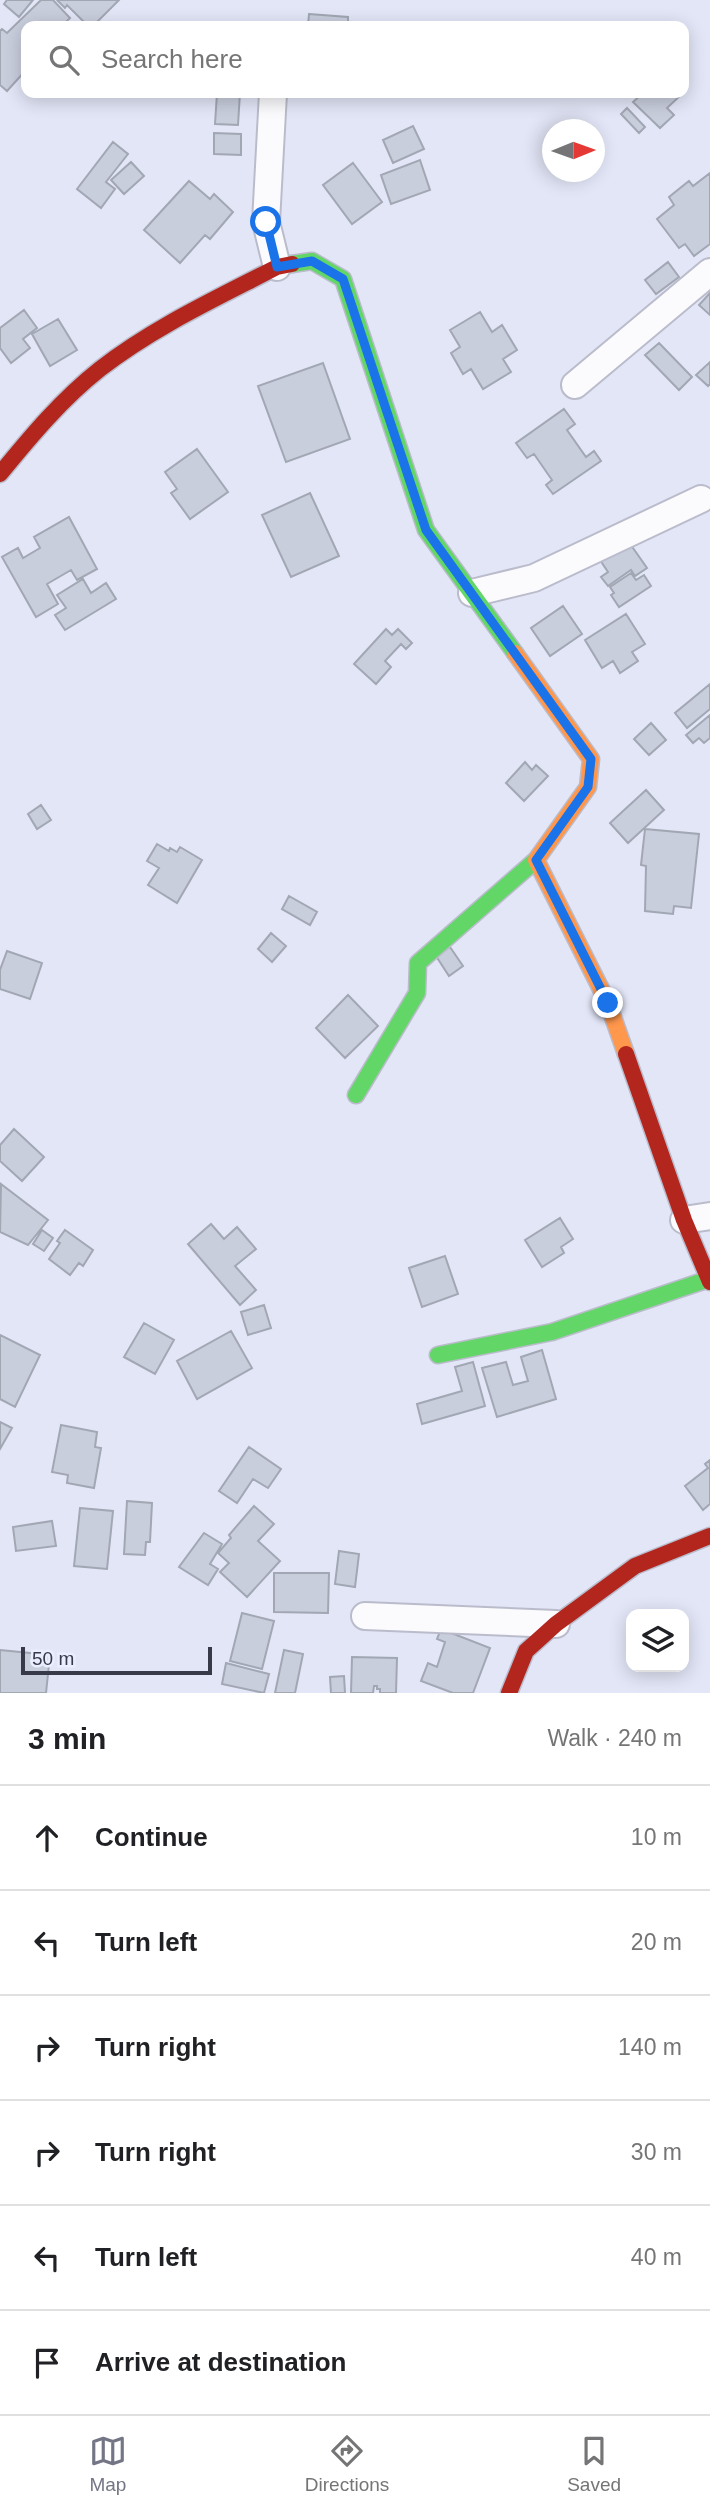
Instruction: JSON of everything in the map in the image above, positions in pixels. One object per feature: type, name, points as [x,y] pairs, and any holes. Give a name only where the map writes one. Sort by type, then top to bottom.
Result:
[{"type":"street","points":[[273,98],[266,222],[277,267]]},
{"type":"street","points":[[0,474],[44,420],[100,369],[163,326],[277,267],[312,261],[343,279],[426,530],[591,759],[588,787],[536,860],[418,963],[417,993],[356,1095]]},
{"type":"street","points":[[575,385],[710,272]]},
{"type":"street","points":[[472,593],[534,578],[701,499]]},
{"type":"street","points":[[438,1355],[552,1332],[710,1281],[684,1220],[608,1003],[536,860]]},
{"type":"street","points":[[684,1220],[710,1216]]},
{"type":"street","points":[[509,1693],[526,1651],[556,1624],[635,1566],[710,1535]]},
{"type":"street","points":[[365,1616],[556,1624]]},
{"type":"building","points":[[7,0],[33,0],[19,17],[4,4]]},
{"type":"building","points":[[41,0],[53,0],[70,18],[67,21],[21,21],[21,76],[7,91],[0,85],[0,31],[2,29],[7,33]]},
{"type":"building","points":[[57,0],[119,0],[98,21],[83,21],[67,5],[65,8]]},
{"type":"building","points":[[309,14],[348,17],[348,21],[308,21]]},
{"type":"building","points":[[217,98],[240,98],[238,125],[215,124]]},
{"type":"building","points":[[637,98],[678,98],[667,108],[674,115],[660,128],[633,102]]},
{"type":"building","points":[[627,108],[645,127],[639,133],[621,114]]},
{"type":"building","points":[[413,126],[424,149],[393,163],[383,140]]},
{"type":"building","points":[[214,133],[241,134],[241,155],[214,154]]},
{"type":"building","points":[[113,142],[128,154],[106,182],[115,189],[101,208],[77,189]]},
{"type":"building","points":[[420,160],[430,190],[391,204],[381,175]]},
{"type":"building","points":[[131,162],[144,176],[124,194],[111,180]]},
{"type":"building","points":[[353,163],[382,202],[352,224],[323,185]]},
{"type":"building","points":[[710,173],[710,244],[694,256],[685,244],[679,248],[657,219],[674,205],[669,197],[689,181],[693,186]]},
{"type":"building","points":[[189,181],[210,199],[214,194],[233,212],[210,239],[205,235],[180,263],[144,230]]},
{"type":"building","points":[[668,262],[679,277],[656,294],[645,280]]},
{"type":"building","points":[[710,293],[710,315],[699,305]]},
{"type":"building","points":[[24,310],[37,328],[23,339],[30,348],[11,363],[0,348],[0,328]]},
{"type":"building","points":[[480,312],[492,332],[502,325],[517,350],[503,359],[511,372],[483,389],[471,369],[463,374],[451,353],[460,347],[450,330]]},
{"type":"building","points":[[58,319],[77,350],[50,366],[32,334]]},
{"type":"building","points":[[659,343],[692,377],[679,390],[645,355]]},
{"type":"building","points":[[710,362],[710,384],[708,386],[696,375]]},
{"type":"building","points":[[323,363],[350,439],[286,462],[258,386]]},
{"type":"building","points":[[564,409],[575,424],[567,430],[586,457],[594,451],[601,461],[553,494],[546,485],[552,480],[534,454],[527,458],[516,443]]},
{"type":"building","points":[[197,449],[228,492],[190,519],[171,493],[177,489],[165,472]]},
{"type":"building","points":[[310,493],[339,556],[291,577],[262,515]]},
{"type":"building","points":[[69,517],[97,569],[77,580],[71,570],[47,584],[58,604],[36,617],[2,557],[18,548],[23,558],[40,548],[34,537]]},
{"type":"building","points":[[626,538],[647,568],[635,576],[631,570],[608,586],[601,577],[608,572],[598,557]]},
{"type":"building","points":[[631,573],[636,580],[644,575],[651,586],[619,607],[611,595],[614,593],[610,587]]},
{"type":"building","points":[[83,579],[91,593],[106,583],[116,599],[65,630],[55,615],[66,608],[57,595]]},
{"type":"building","points":[[563,606],[582,634],[550,656],[531,628]]},
{"type":"building","points":[[626,614],[645,644],[632,652],[638,661],[620,673],[613,661],[602,668],[585,640]]},
{"type":"building","points":[[386,629],[392,635],[398,629],[412,643],[406,649],[401,644],[385,661],[391,667],[376,684],[354,664]]},
{"type":"building","points":[[710,684],[710,709],[687,728],[675,713]]},
{"type":"building","points":[[710,715],[710,738],[704,743],[699,738],[693,743],[686,735]]},
{"type":"building","points":[[651,723],[666,740],[649,755],[634,739]]},
{"type":"building","points":[[525,762],[532,770],[536,765],[548,776],[524,801],[506,783]]},
{"type":"building","points":[[646,790],[664,810],[628,843],[610,823]]},
{"type":"building","points":[[41,805],[51,820],[37,829],[28,814]]},
{"type":"building","points":[[645,829],[699,834],[691,908],[674,906],[673,914],[645,911],[646,866],[641,865]]},
{"type":"building","points":[[157,844],[169,851],[170,848],[177,852],[180,847],[202,860],[177,903],[148,885],[159,868],[147,861]]},
{"type":"building","points":[[289,896],[317,912],[310,925],[282,909]]},
{"type":"building","points":[[271,933],[286,946],[272,962],[258,949]]},
{"type":"building","points":[[450,947],[463,966],[449,976],[436,956]]},
{"type":"building","points":[[7,951],[42,963],[30,999],[0,989],[0,970]]},
{"type":"building","points":[[348,995],[378,1026],[345,1058],[316,1028]]},
{"type":"building","points":[[14,1129],[44,1157],[22,1181],[0,1161],[0,1145]]},
{"type":"building","points":[[1,1184],[48,1220],[28,1245],[0,1232]]},
{"type":"building","points":[[560,1218],[573,1239],[561,1247],[564,1253],[542,1267],[525,1240]]},
{"type":"building","points":[[211,1224],[224,1239],[237,1227],[256,1249],[235,1266],[256,1290],[240,1305],[188,1244]]},
{"type":"building","points":[[42,1230],[53,1238],[44,1251],[33,1244]]},
{"type":"building","points":[[65,1230],[93,1250],[83,1266],[79,1263],[70,1275],[49,1259]]},
{"type":"building","points":[[445,1256],[458,1294],[422,1307],[409,1268]]},
{"type":"building","points":[[264,1305],[271,1328],[248,1335],[241,1312]]},
{"type":"building","points":[[144,1323],[174,1340],[155,1374],[124,1357]]},
{"type":"building","points":[[231,1331],[252,1368],[197,1399],[177,1361]]},
{"type":"building","points":[[0,1335],[40,1355],[15,1407],[0,1399]]},
{"type":"building","points":[[542,1350],[556,1399],[497,1417],[482,1368],[506,1362],[513,1385],[528,1381],[521,1357]]},
{"type":"building","points":[[473,1362],[485,1406],[422,1424],[417,1404],[462,1391],[455,1367]]},
{"type":"building","points":[[0,1422],[12,1428],[0,1449]]},
{"type":"building","points":[[61,1425],[97,1432],[95,1447],[101,1448],[94,1488],[67,1483],[68,1475],[52,1472]]},
{"type":"building","points":[[249,1447],[281,1469],[268,1488],[253,1479],[237,1503],[219,1491]]},
{"type":"building","points":[[710,1460],[710,1504],[703,1510],[685,1486],[708,1468],[705,1464]]},
{"type":"building","points":[[127,1501],[152,1503],[150,1542],[146,1542],[145,1555],[124,1554]]},
{"type":"building","points":[[254,1506],[274,1524],[258,1541],[280,1561],[247,1597],[220,1572],[229,1563],[218,1553],[231,1538],[229,1535]]},
{"type":"building","points":[[80,1508],[113,1511],[107,1569],[74,1566]]},
{"type":"building","points":[[52,1521],[56,1546],[16,1551],[13,1527]]},
{"type":"building","points":[[204,1533],[222,1544],[210,1564],[218,1569],[208,1585],[179,1567]]},
{"type":"building","points":[[339,1551],[359,1554],[355,1587],[335,1584]]},
{"type":"building","points":[[274,1573],[329,1573],[328,1613],[274,1612]]},
{"type":"building","points":[[242,1613],[274,1621],[262,1669],[230,1661]]},
{"type":"building","points":[[441,1629],[490,1648],[473,1693],[453,1693],[421,1681],[428,1663],[437,1667],[445,1642],[437,1639]]},
{"type":"building","points":[[0,1650],[50,1655],[46,1693],[0,1693]]},
{"type":"building","points":[[284,1650],[303,1654],[295,1693],[275,1693]]},
{"type":"building","points":[[352,1657],[397,1658],[396,1693],[380,1693],[380,1689],[374,1686],[373,1693],[351,1693]]},
{"type":"building","points":[[226,1663],[269,1674],[264,1693],[222,1684]]},
{"type":"building","points":[[344,1676],[345,1693],[331,1693],[330,1677]]},
{"type":"traffic: fast","points":[[292,264],[312,261],[343,279],[426,530],[515,653]]},
{"type":"traffic: fast","points":[[356,1095],[417,993],[418,963],[536,860]]},
{"type":"traffic: fast","points":[[438,1355],[552,1332],[709,1279]]},
{"type":"traffic: slow","points":[[515,653],[591,759],[588,787],[536,860],[608,1003],[626,1054]]},
{"type":"traffic: jam","points":[[0,474],[60,405],[100,369],[164,326],[277,267],[292,264]]},
{"type":"traffic: jam","points":[[626,1054],[684,1220],[710,1282]]},
{"type":"traffic: jam","points":[[509,1693],[526,1651],[556,1624],[635,1566],[710,1536]]},
{"type":"route","points":[[266,222],[277,267],[312,261],[343,279],[426,530],[591,759],[588,787],[536,860],[608,1003]]}]
